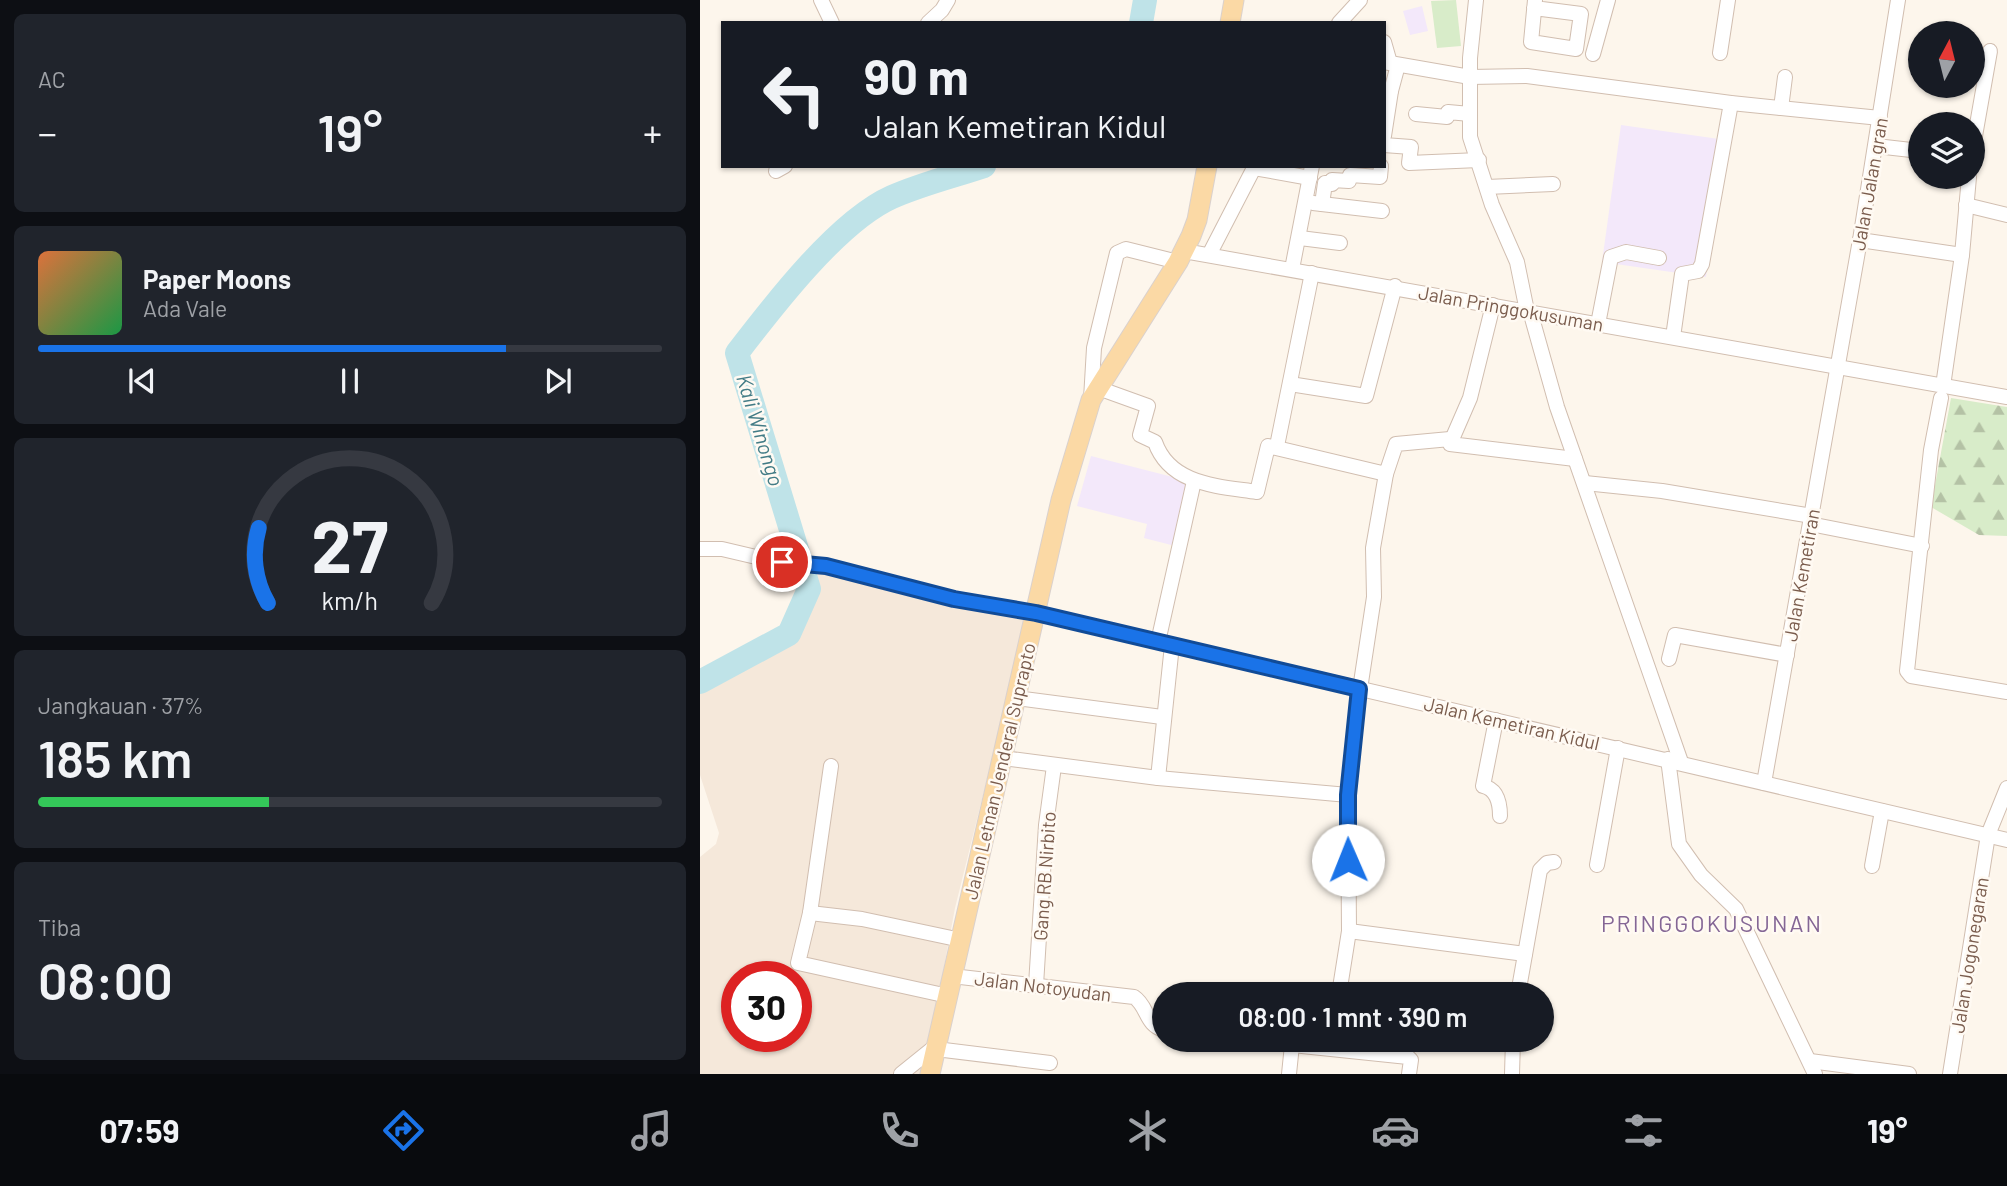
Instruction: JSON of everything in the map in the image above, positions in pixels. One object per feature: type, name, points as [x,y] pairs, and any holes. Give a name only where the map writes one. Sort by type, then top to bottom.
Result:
[{"type":"main road","points":[[1230,21],[1234,0]]},
{"type":"main road","name":"Jalan Letnan Jenderal Suprapto","points":[[930,1074],[1061,500],[1095,394],[1181,256],[1197,220],[1206,168]]},
{"type":"street","points":[[821,0],[831,21]]},
{"type":"street","points":[[930,21],[948,0]]},
{"type":"street","points":[[1341,21],[1360,0]]},
{"type":"street","points":[[1476,0],[1470,77],[1470,137],[1517,262],[1528,311],[1675,761],[1679,844],[1701,875],[1736,909],[1812,1067],[1909,1074]]},
{"type":"street","points":[[1720,53],[1728,0]]},
{"type":"street","name":"Jalan Jalan gran","points":[[1838,368],[1898,0]]},
{"type":"street","points":[[1581,14],[1559,5],[1534,4],[1531,42],[1576,49],[1581,14],[1581,9],[1605,6],[1594,54]]},
{"type":"street","points":[[1386,44],[1391,63],[1386,113]]},
{"type":"street","points":[[1979,112],[1990,51]]},
{"type":"street","points":[[1391,63],[1470,77],[1527,76],[1731,103],[1880,118]]},
{"type":"street","points":[[1782,108],[1785,77]]},
{"type":"street","points":[[1673,337],[1682,274],[1698,271],[1702,264],[1731,103]]},
{"type":"street","points":[[1416,114],[1447,117],[1448,111],[1470,114]]},
{"type":"street","points":[[1386,146],[1411,147],[1409,163],[1479,160]]},
{"type":"street","points":[[1876,146],[1908,150]]},
{"type":"street","points":[[1209,255],[1253,168]]},
{"type":"street","points":[[1265,168],[1311,172],[1292,269]]},
{"type":"street","points":[[1322,204],[1325,183],[1332,184],[1332,180],[1349,181],[1350,175],[1380,177],[1381,168]]},
{"type":"street","points":[[1487,187],[1553,184]]},
{"type":"street","points":[[1968,189],[1962,255],[1931,450],[1908,671],[1911,676],[2007,692]]},
{"type":"street","points":[[1305,201],[1382,211]]},
{"type":"street","points":[[1966,205],[2007,215]]},
{"type":"street","points":[[1300,238],[1340,243]]},
{"type":"street","points":[[1860,240],[1962,255]]},
{"type":"street","name":"Jalan Pringgokusuman","points":[[1095,394],[1094,348],[1117,253],[1126,249],[1181,256],[1209,255],[1395,286],[1838,368],[1942,392],[2007,397]]},
{"type":"street","points":[[1598,324],[1611,257],[1626,252],[1659,258]]},
{"type":"street","points":[[1278,442],[1312,273]]},
{"type":"street","points":[[1290,384],[1366,396],[1395,286]]},
{"type":"street","points":[[1493,305],[1470,398],[1450,439],[1452,447],[1575,459]]},
{"type":"street","name":"Jalan Kemetiran","points":[[1764,783],[1838,368]]},
{"type":"street","points":[[1095,394],[1147,405],[1140,435],[1155,442],[1159,454],[1171,469],[1194,481],[1257,492],[1268,446],[1386,474]]},
{"type":"street","points":[[1341,982],[1349,931],[1348,795],[1356,708],[1374,597],[1373,548],[1386,474],[1396,444],[1450,439]]},
{"type":"street","points":[[1158,778],[1165,643],[1194,481]]},
{"type":"street","points":[[1585,483],[1662,491],[1811,520],[1922,547]]},
{"type":"street","name":"Jalan Kemetiran Kidul","points":[[700,549],[729,550],[785,562],[826,566],[954,599],[1036,613],[2007,840]]},
{"type":"street","points":[[1669,659],[1675,635],[1787,655]]},
{"type":"street","points":[[1016,698],[1162,718]]},
{"type":"street","points":[[1496,720],[1483,786],[1490,788],[1497,797],[1500,816]]},
{"type":"street","points":[[1597,865],[1618,748]]},
{"type":"street","points":[[1003,758],[1158,778],[1348,795]]},
{"type":"street","points":[[831,766],[810,913],[798,963],[948,996]]},
{"type":"street","name":"Gang RB Nirbito","points":[[1037,985],[1046,825],[1054,766]]},
{"type":"street","name":"Jalan Jogonegaran","points":[[1950,1074],[1988,835],[2007,788]]},
{"type":"street","points":[[1872,866],[1882,811]]},
{"type":"street","points":[[1520,982],[1540,870],[1547,863],[1554,862]]},
{"type":"street","points":[[810,913],[862,919],[961,940]]},
{"type":"street","points":[[1349,931],[1525,954]]},
{"type":"street","name":"Jalan Notoyudan","points":[[952,976],[1134,997],[1141,1002],[1152,1023]]},
{"type":"street","points":[[901,1074],[936,1047],[1050,1063]]},
{"type":"street","points":[[1289,1074],[1291,1052]]},
{"type":"street","points":[[1380,1052],[1408,1057],[1411,1060],[1409,1074]]},
{"type":"street","points":[[1512,1074],[1513,1052]]},
{"type":"shaded area","points":[[1422,6],[1428,31],[1410,35],[1403,11]]},
{"type":"shaded area","points":[[1621,125],[1726,140],[1706,277],[1602,262]]},
{"type":"shaded area","points":[[1091,456],[1196,483],[1179,547],[1144,538],[1147,524],[1077,506]]},
{"type":"shaded area","points":[[817,569],[1028,614],[955,908],[924,1074],[700,1074],[700,857],[716,844],[719,833],[700,775],[700,679],[717,670],[764,656],[792,637],[812,587],[809,573]]},
{"type":"green space","points":[[1456,0],[1461,46],[1437,48],[1431,1]]},
{"type":"green space","points":[[1951,398],[2007,407],[2007,536],[1979,535],[1931,507]]},
{"type":"waterway","name":"Kali Winongo","points":[[1141,21],[1145,0]]},
{"type":"waterway","name":"Kali Winongo","points":[[700,682],[789,634],[809,589],[737,353],[808,266],[850,225],[871,209],[903,192],[978,168]]},
{"type":"district","name":"PRINGGOKUSUNAN","points":[[1712,923]]},
{"type":"route","points":[[782,562],[826,566],[954,599],[1036,613],[1359,689],[1348,795],[1348,860]]}]
